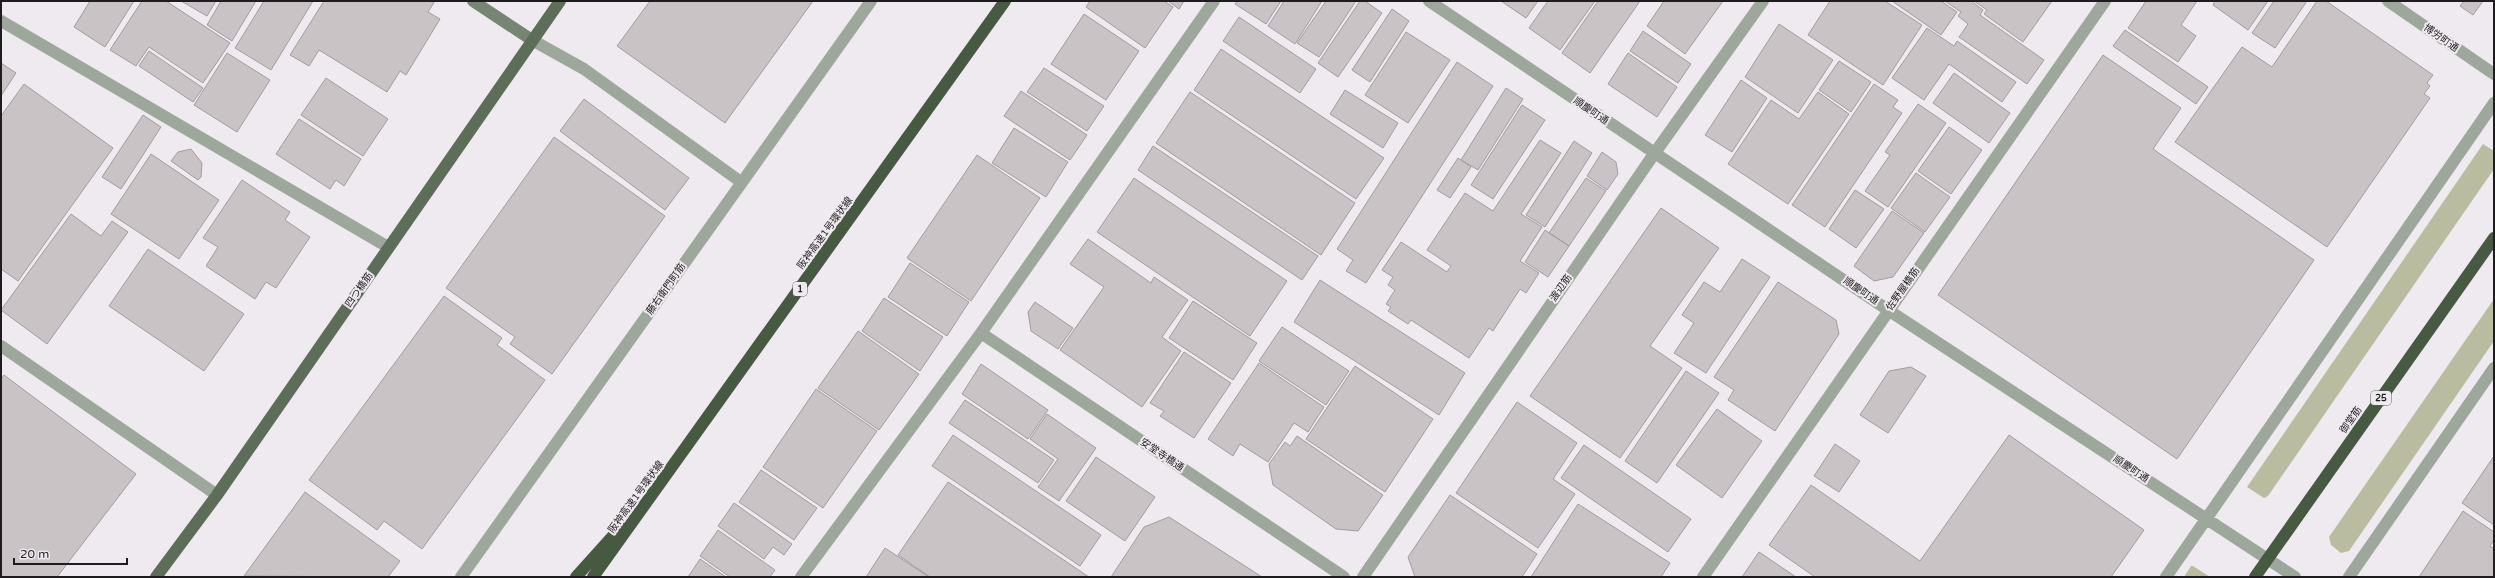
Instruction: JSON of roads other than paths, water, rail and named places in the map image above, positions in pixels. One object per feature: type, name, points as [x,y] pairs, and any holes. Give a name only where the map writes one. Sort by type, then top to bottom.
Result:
[{"type":"highway","name":"阪神高速1号環状線","points":[[593,577],[1005,1]]},
{"type":"highway","name":"御堂筋","points":[[2256,577],[2494,238]]},
{"type":"highway","points":[[576,577],[668,474]]},
{"type":"main road","name":"四つ橋筋","points":[[156,577],[217,495],[560,1]]},
{"type":"street","points":[[473,1],[532,40],[584,69],[741,182]]},
{"type":"street","name":"藤右衛門町筋","points":[[461,577],[871,1]]},
{"type":"street","points":[[801,577],[981,333],[1214,1]]},
{"type":"street","name":"順慶町通","points":[[1429,1],[1654,154],[1888,310],[2296,577]]},
{"type":"street","name":"渡辺筋","points":[[1362,577],[1654,154],[1763,1]]},
{"type":"street","name":"佐野屋橋筋","points":[[1703,577],[2105,1]]},
{"type":"street","name":"博労町通","points":[[2388,1],[2494,74]]},
{"type":"street","points":[[1,21],[388,247]]},
{"type":"street","points":[[2166,577],[2494,103]]},
{"type":"street","name":"安堂寺橋通","points":[[981,333],[1344,577]]},
{"type":"street","points":[[1,346],[217,495]]},
{"type":"street","points":[[2349,577],[2494,368]]}]
